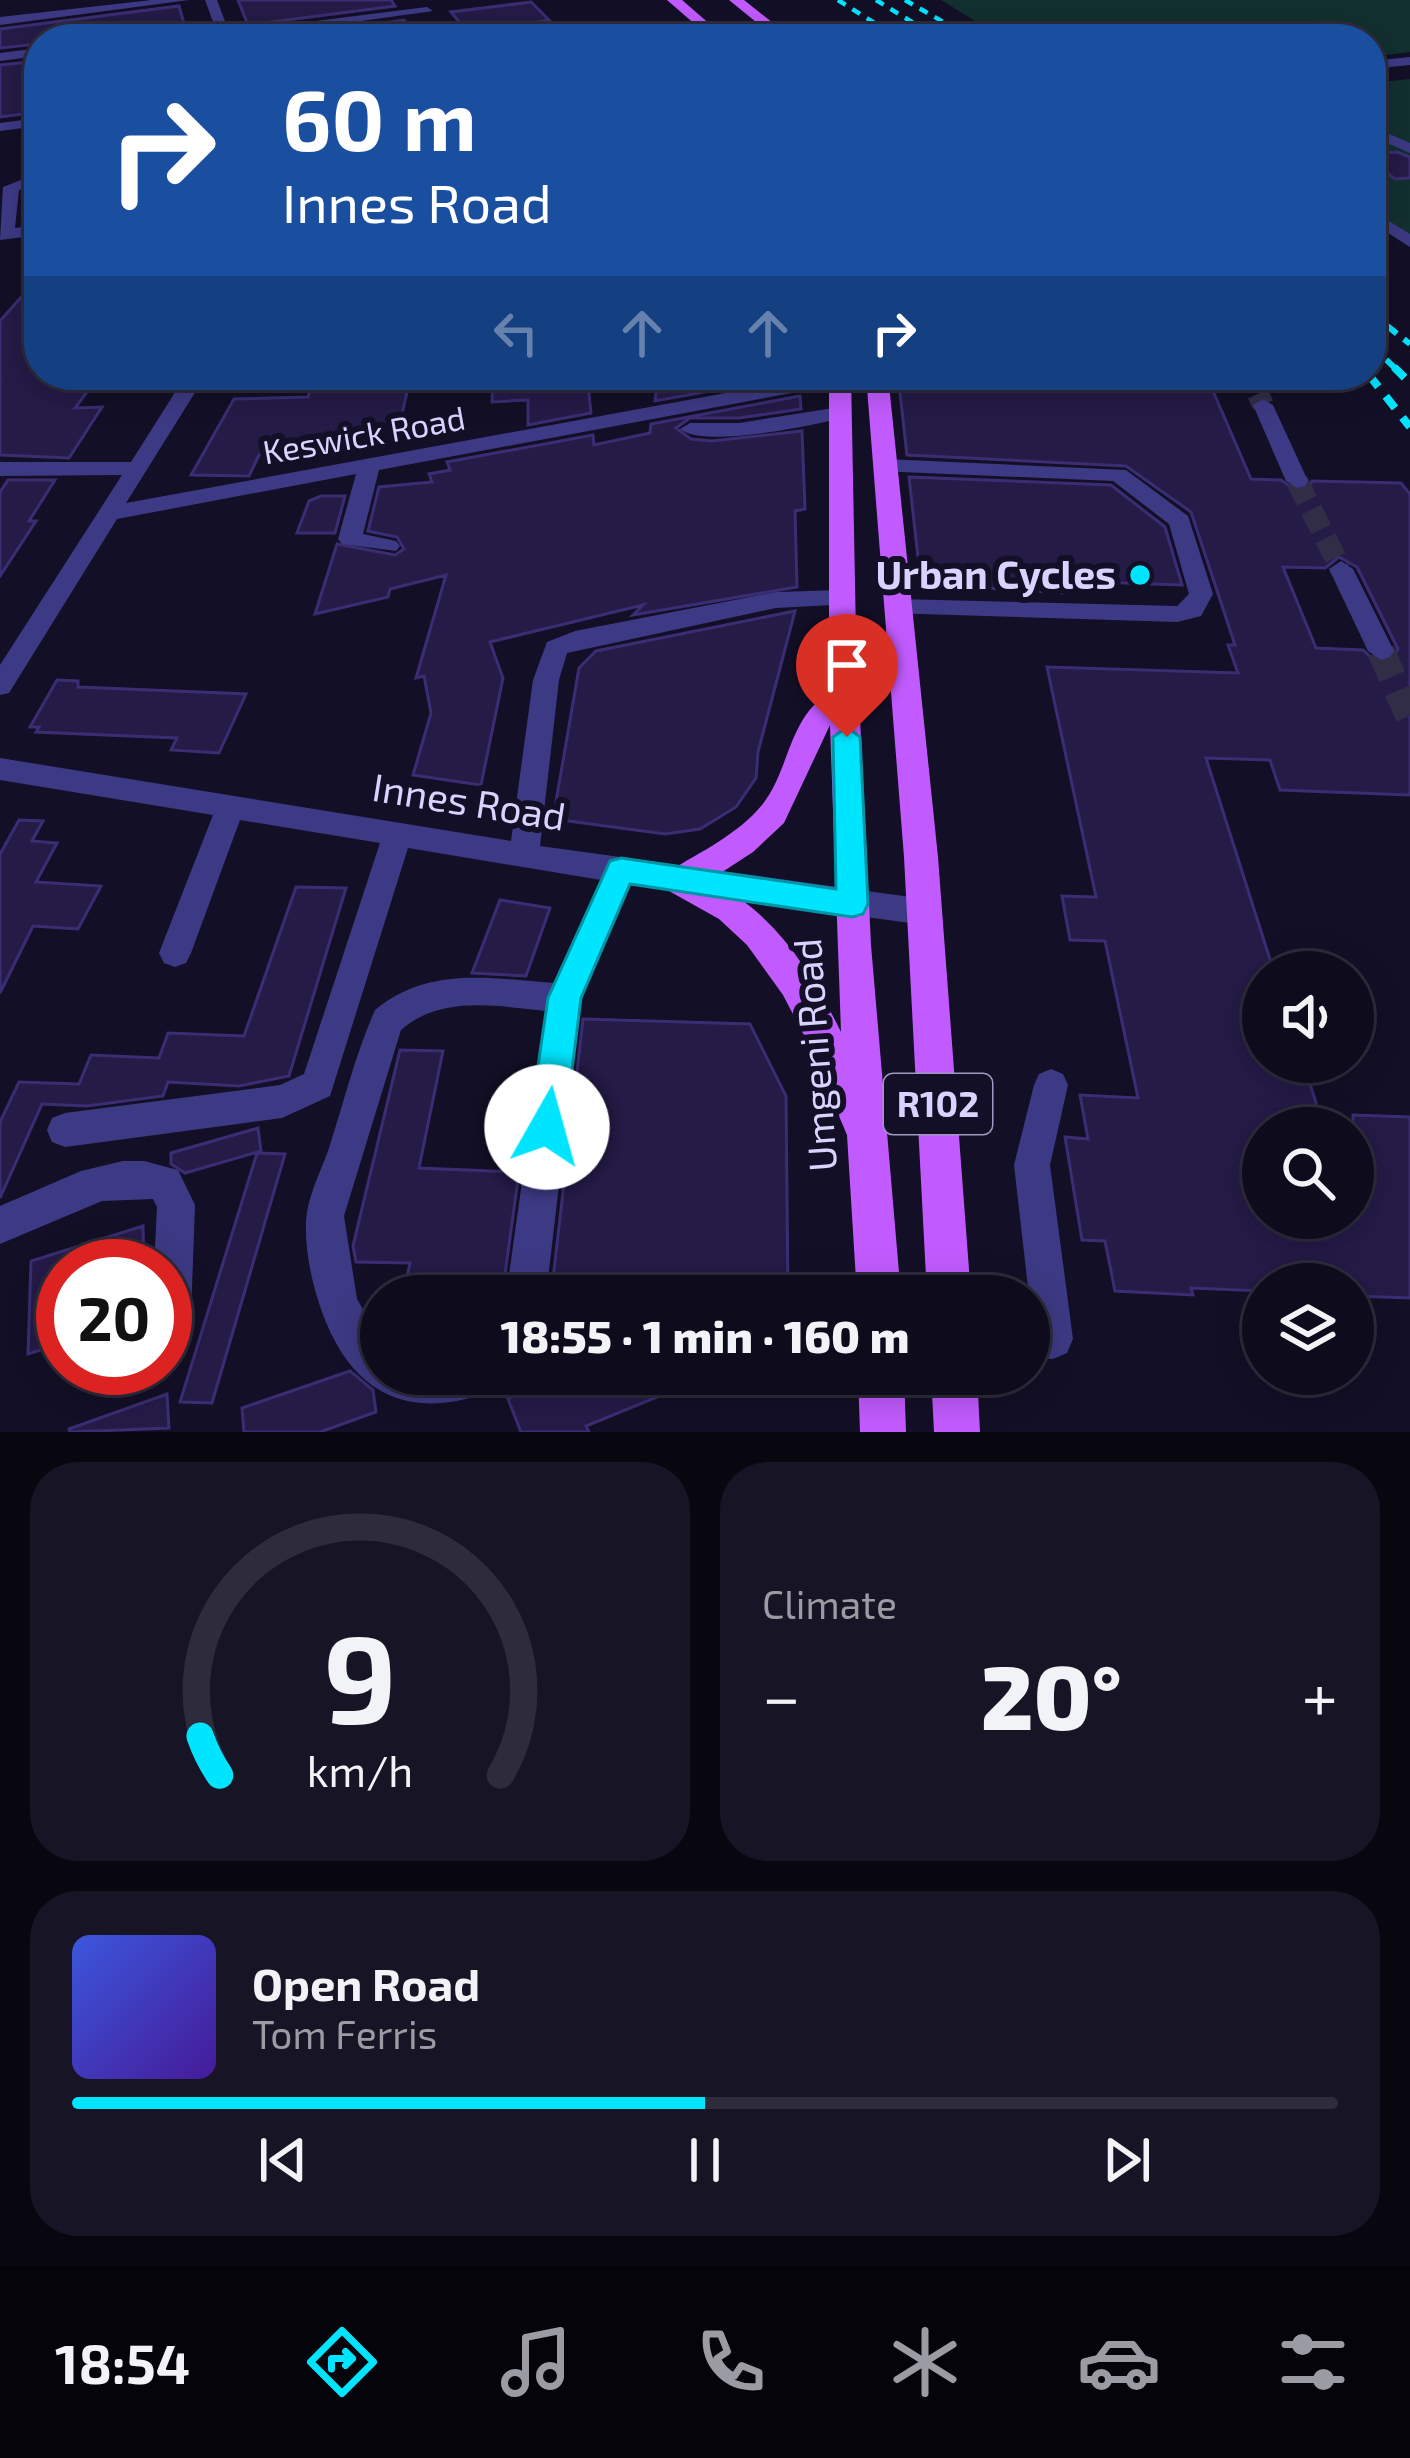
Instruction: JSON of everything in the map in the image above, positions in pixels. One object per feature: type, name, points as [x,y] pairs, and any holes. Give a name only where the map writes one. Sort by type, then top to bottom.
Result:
[{"type":"main road","points":[[674,0],[702,24]]},
{"type":"main road","points":[[736,0],[767,24]]},
{"type":"main road","name":"Umgeni Road","points":[[840,390],[841,598],[852,904],[878,1275]]},
{"type":"main road","name":"R102","points":[[879,390],[925,912],[948,1275]]},
{"type":"main road","points":[[845,697],[819,713],[775,812],[747,839],[681,881],[738,914],[777,958],[816,1020],[871,1144]]},
{"type":"main road","points":[[882,1395],[883,1432]]},
{"type":"main road","points":[[955,1395],[957,1432]]},
{"type":"street","points":[[0,21],[108,4],[183,0]]},
{"type":"street","points":[[284,24],[427,11]]},
{"type":"street","points":[[318,18],[321,24]]},
{"type":"street","points":[[3,234],[10,188],[24,183]]},
{"type":"street","points":[[0,686],[187,390]]},
{"type":"street","name":"Keswick Road","points":[[110,513],[772,390]]},
{"type":"street","points":[[1256,390],[1297,481]]},
{"type":"street","points":[[690,429],[739,429],[840,413]]},
{"type":"street","points":[[886,466],[1118,475],[1180,521],[1201,594],[1192,610],[1177,614],[898,607]]},
{"type":"street","points":[[369,467],[350,539],[388,546]]},
{"type":"street","points":[[0,469],[138,468]]},
{"type":"street","points":[[1341,568],[1381,651]]},
{"type":"street","points":[[524,854],[546,680],[556,648],[776,599],[841,598]]},
{"type":"street","name":"Innes Road","points":[[0,769],[681,881],[925,912]]},
{"type":"street","points":[[175,953],[232,806]]},
{"type":"street","points":[[65,1130],[282,1101],[318,1084],[398,833]]},
{"type":"street","points":[[529,1275],[564,998],[621,870]]},
{"type":"street","points":[[360,1342],[324,1247],[325,1216],[386,1021],[410,1002],[448,993],[564,998]]},
{"type":"street","points":[[1051,1085],[1032,1165],[1052,1339]]},
{"type":"street","points":[[0,1226],[117,1178],[143,1176],[165,1183],[176,1205],[175,1239]]},
{"type":"green space","points":[[941,0],[1410,0],[1410,52],[1386,55],[1386,24],[980,24]]},
{"type":"green space","points":[[1410,79],[1410,237],[1386,220],[1386,81]]},
{"type":"building","points":[[238,0],[391,0],[395,6],[256,24],[248,24]]},
{"type":"building","points":[[531,2],[549,20],[461,24],[451,12]]},
{"type":"building","points":[[179,6],[184,24],[39,24]]},
{"type":"building","points":[[24,26],[24,46],[0,48],[0,29]]},
{"type":"building","points":[[24,63],[24,114],[0,117],[0,65]]},
{"type":"building","points":[[1386,153],[1410,157],[1410,178],[1395,179],[1386,172]]},
{"type":"building","points":[[24,294],[24,390],[88,390],[75,408],[102,407],[69,458],[0,455],[0,321]]},
{"type":"building","points":[[310,390],[408,390],[399,427],[334,433],[330,449],[310,453],[259,455],[249,476],[191,475],[234,399],[308,397]]},
{"type":"building","points":[[492,390],[589,390],[591,413],[528,425],[528,400],[492,402]]},
{"type":"building","points":[[656,390],[716,390],[655,401]]},
{"type":"building","points":[[900,390],[1213,391],[1251,479],[1281,480],[1298,492],[1309,488],[1312,481],[1401,483],[1410,494],[1410,795],[1280,790],[1270,760],[1206,758],[1267,951],[1242,951],[1242,1083],[1310,1083],[1317,1107],[1242,1107],[1242,1239],[1374,1239],[1374,1116],[1410,1117],[1410,1298],[1374,1297],[1374,1263],[1242,1263],[1242,1290],[1191,1288],[1193,1295],[1115,1291],[1105,1241],[1082,1240],[1065,1137],[1088,1139],[1080,1095],[1138,1098],[1105,941],[1070,940],[1062,896],[1096,897],[1047,667],[1238,673],[1228,645],[1235,645],[1191,512],[1126,466],[907,455]],"holes":[[[1339,557],[1357,567],[1398,649],[1391,661],[1378,664],[1363,650],[1316,648],[1283,567],[1325,568]]]},
{"type":"building","points":[[800,396],[801,409],[739,418],[690,418],[676,428],[691,439],[712,441],[802,431],[805,509],[795,511],[797,587],[633,615],[643,605],[490,642],[503,678],[481,785],[413,775],[431,713],[424,676],[416,678],[446,575],[390,589],[388,597],[315,614],[337,544],[395,555],[404,549],[397,537],[368,531],[379,487],[432,482],[429,474],[450,470],[447,462],[593,435],[594,445],[650,433],[651,424]]},
{"type":"building","points":[[909,477],[1111,485],[1165,527],[1182,585],[1062,581],[1065,593],[921,584]]},
{"type":"building","points":[[8,480],[55,480],[29,521],[36,521],[0,576],[0,492]]},
{"type":"building","points":[[345,496],[335,533],[297,533],[309,501]]},
{"type":"building","points":[[795,611],[758,752],[756,778],[736,807],[700,829],[665,834],[553,819],[579,668],[596,651]]},
{"type":"building","points":[[57,680],[78,681],[78,687],[246,694],[219,753],[171,750],[177,738],[36,732],[39,727],[30,727]]},
{"type":"building","points":[[19,820],[43,821],[32,841],[57,843],[36,882],[101,886],[78,929],[33,926],[0,993],[0,854]]},
{"type":"building","points":[[296,887],[346,888],[289,1076],[239,1086],[168,1082],[163,1096],[87,1106],[42,1104],[0,1198],[0,1122],[19,1082],[79,1084],[91,1055],[159,1058],[168,1033],[244,1036]]},
{"type":"building","points":[[500,900],[550,908],[526,976],[472,973]]},
{"type":"building","points":[[583,1019],[750,1024],[786,1096],[788,1275],[553,1275]]},
{"type":"building","points":[[400,1050],[443,1051],[419,1168],[519,1172],[505,1275],[407,1275],[410,1263],[356,1262],[353,1246]]},
{"type":"building","points":[[258,1128],[261,1151],[185,1173],[171,1164],[171,1153]]},
{"type":"building","points":[[257,1153],[285,1154],[212,1403],[180,1402],[182,1395],[192,1395],[192,1363]]},
{"type":"building","points":[[143,1226],[143,1239],[101,1239]]},
{"type":"building","points":[[36,1259],[36,1351],[28,1354],[31,1261]]},
{"type":"building","points":[[350,1371],[360,1379],[360,1395],[374,1395],[376,1412],[320,1432],[244,1432],[242,1408]]},
{"type":"building","points":[[164,1395],[167,1395],[169,1428],[69,1429]]},
{"type":"building","points":[[515,1395],[662,1395],[586,1426],[589,1432],[521,1432],[508,1399]]},
{"type":"tunnel","points":[[1258,394],[1263,405]]},
{"type":"tunnel","points":[[1297,481],[1341,569]]},
{"type":"tunnel","points":[[1381,651],[1410,718]]},
{"type":"railway","points":[[838,0],[876,24]]},
{"type":"railway","points":[[876,0],[915,24]]},
{"type":"railway","points":[[905,0],[947,24]]},
{"type":"railway","points":[[1386,325],[1410,344]]},
{"type":"railway","points":[[1386,359],[1397,370]]},
{"type":"railway","points":[[1394,367],[1397,370]]},
{"type":"railway","points":[[1397,370],[1410,383]]},
{"type":"railway","points":[[1381,390],[1410,427]]},
{"type":"place","name":"Urban Cycles","points":[[1140,575]]},
{"type":"route","points":[[547,1127],[564,998],[621,870],[852,904],[847,737]]}]
